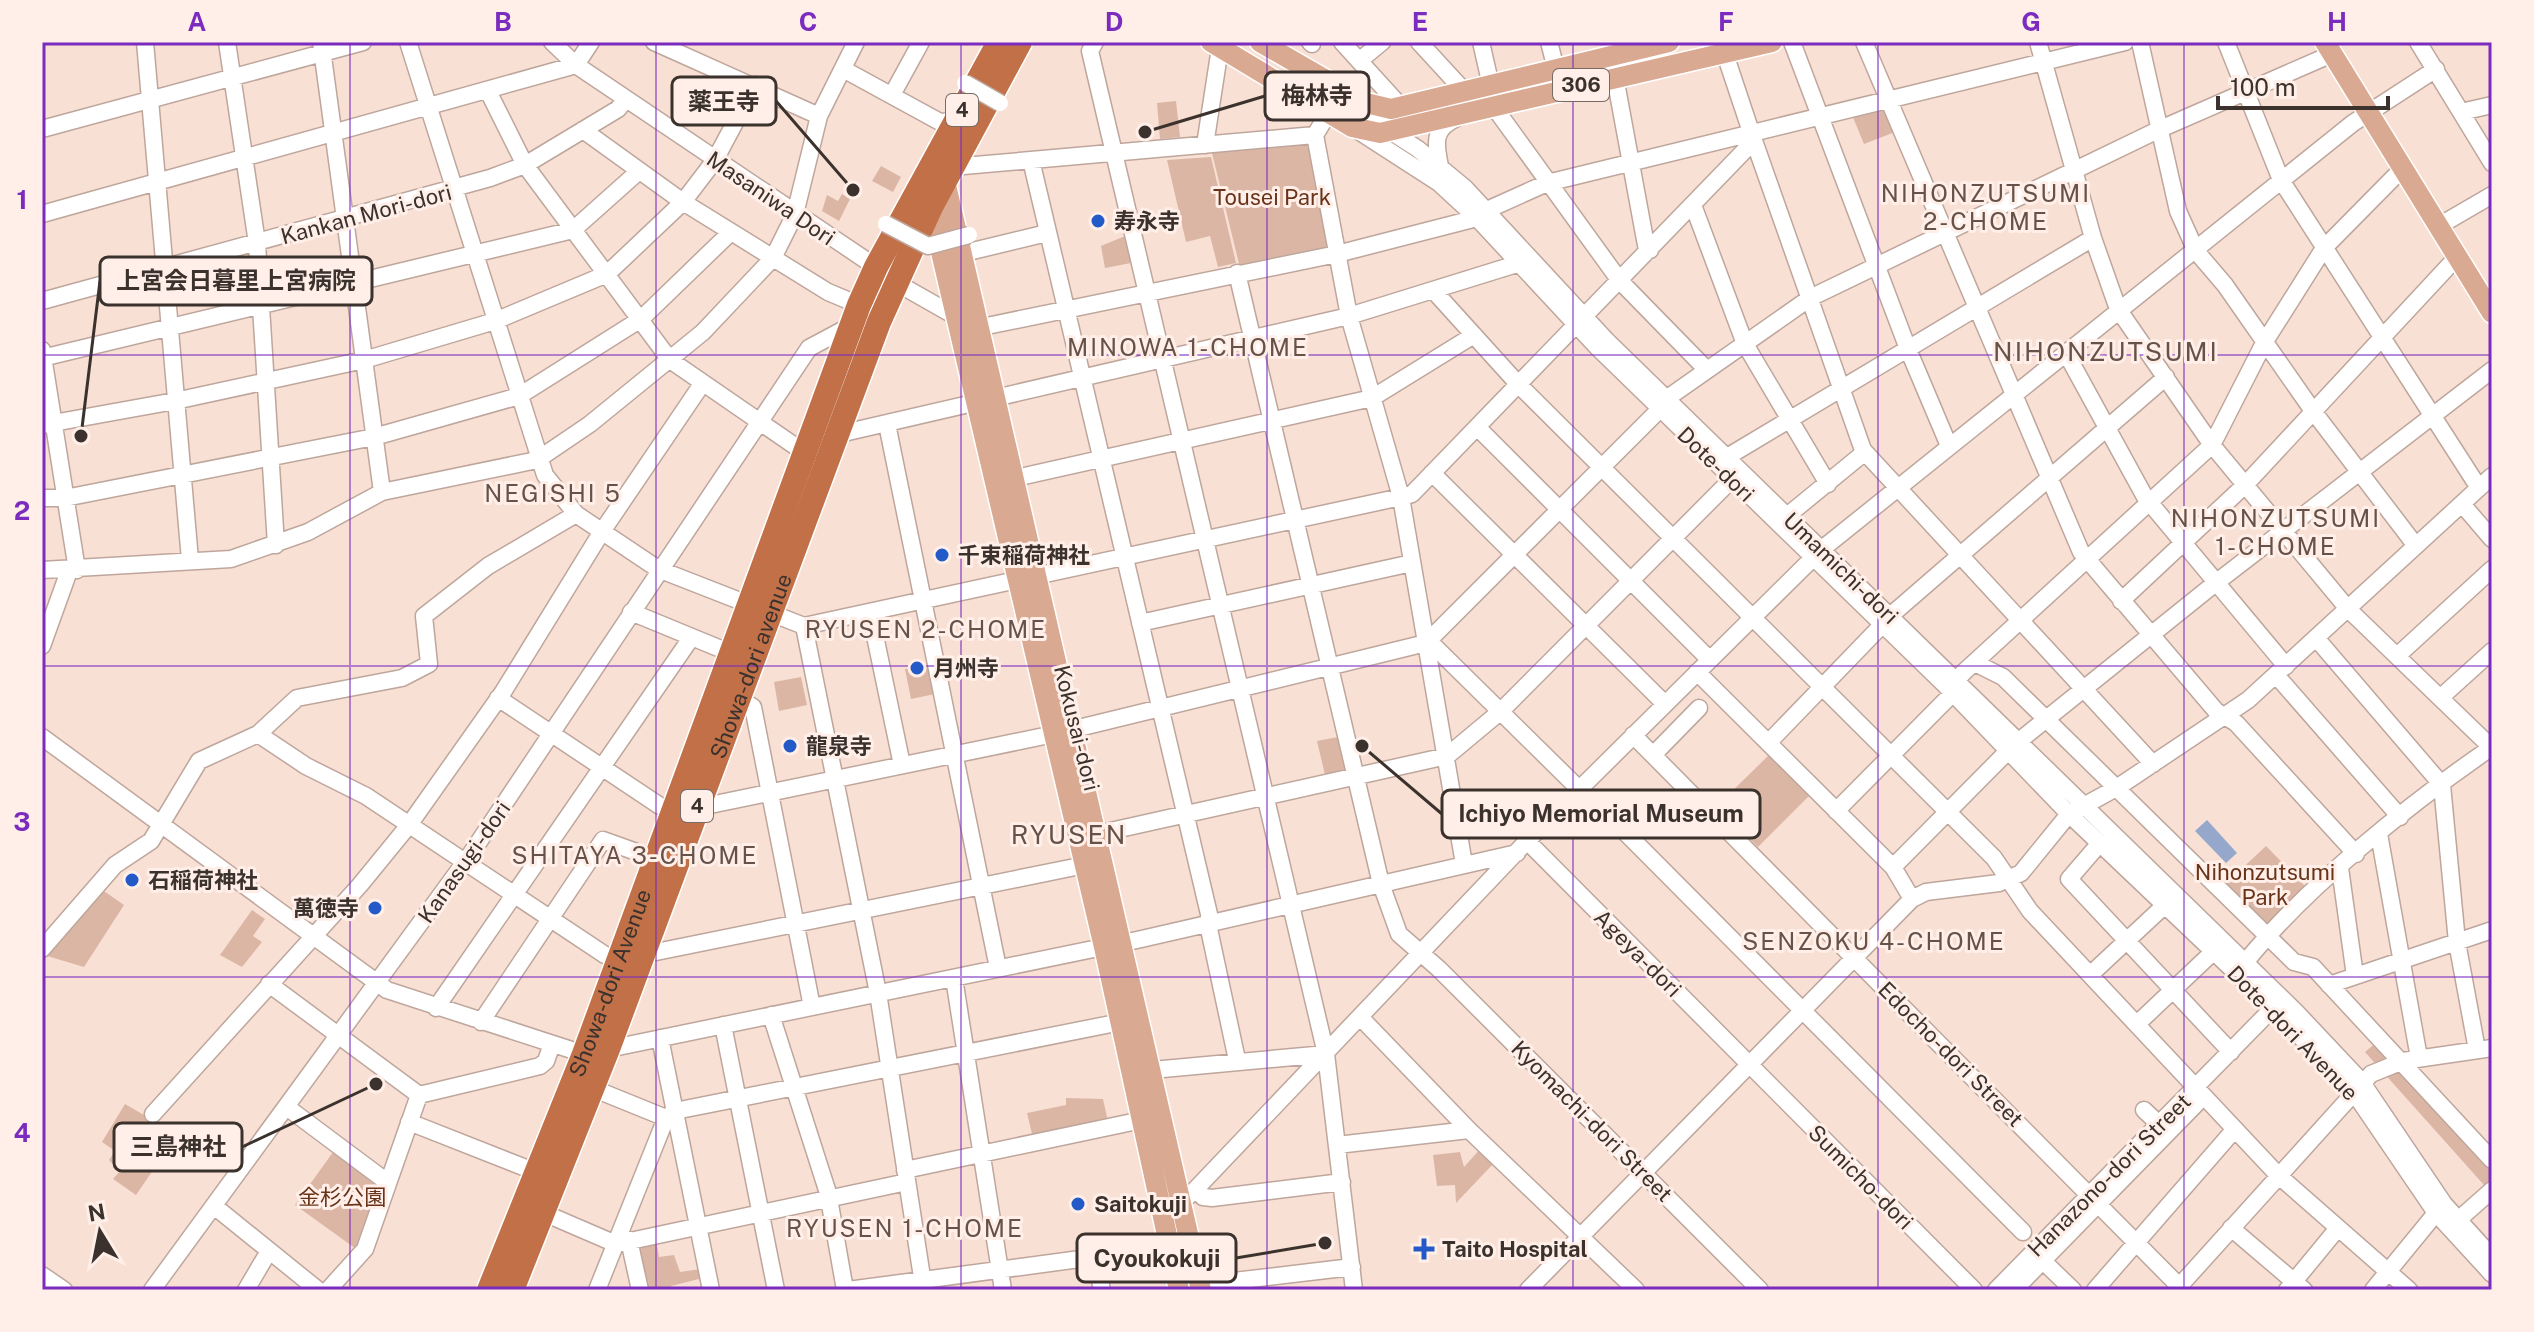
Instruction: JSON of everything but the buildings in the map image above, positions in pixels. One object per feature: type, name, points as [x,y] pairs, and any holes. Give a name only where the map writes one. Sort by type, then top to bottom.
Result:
[{"type":"highway","name":"4","points":[[941,175],[956,121],[1002,43]]},
{"type":"highway","name":"4","points":[[941,175],[1002,43]]},
{"type":"highway","name":"Showa-dori avenue","points":[[805,453],[853,322],[931,207],[941,175]]},
{"type":"highway","name":"Showa-dori avenue","points":[[512,1290],[592,1088],[596,1051],[645,948],[737,697],[760,606],[835,435],[879,322],[886,274],[941,175]]},
{"type":"highway","name":"Showa-dori Avenue","points":[[489,1290],[536,1172],[596,1051],[618,960],[733,654],[760,606],[805,453]]},
{"type":"main road","name":"306","points":[[1260,42],[1366,103],[1382,108],[1402,108],[1491,86],[1556,69],[1608,49],[1669,42]]},
{"type":"main road","name":"306","points":[[1215,45],[1352,127],[1370,133],[1390,132],[1466,114],[1723,47],[1772,42]]},
{"type":"main road","points":[[2332,46],[2492,289]]},
{"type":"main road","points":[[2374,109],[2403,168],[2492,313]]},
{"type":"main road","name":"Kokusai-dori","points":[[941,175],[967,244],[985,401],[1063,731],[1085,865],[1113,945],[1189,1195],[1193,1288]]},
{"type":"main road","name":"Kokusai-dori","points":[[931,207],[955,316],[1011,479],[1027,579]]},
{"type":"main road","name":"Kokusai-dori","points":[[1063,731],[1097,834],[1121,1022],[1170,1247],[1193,1288]]},
{"type":"street","points":[[145,42],[190,560]]},
{"type":"street","points":[[227,42],[257,243],[276,545]]},
{"type":"street","points":[[42,129],[233,78],[322,48],[363,42]]},
{"type":"street","points":[[408,42],[537,460],[576,514],[658,569],[760,606],[804,626],[1207,541],[1412,494],[1749,146],[1752,135]]},
{"type":"street","name":"Masaniwa Dori","points":[[552,42],[576,65],[715,160],[955,316]]},
{"type":"street","points":[[42,214],[576,65],[591,42]]},
{"type":"street","points":[[654,42],[819,116]]},
{"type":"street","points":[[42,570],[231,559],[276,545],[382,492],[537,460],[590,424],[670,360],[728,308],[773,258],[795,214],[819,116],[856,42]]},
{"type":"street","points":[[892,95],[921,42]]},
{"type":"street","points":[[1095,42],[1090,51],[1113,152],[1326,1054],[1354,1290]]},
{"type":"street","points":[[1342,42],[1402,108],[1390,132]]},
{"type":"street","points":[[1359,61],[1382,42]]},
{"type":"street","points":[[1419,42],[1465,92]]},
{"type":"street","points":[[1481,42],[1491,86]]},
{"type":"street","points":[[1549,42],[1556,69]]},
{"type":"street","points":[[1792,42],[1908,349],[1949,446]]},
{"type":"street","points":[[1864,42],[2086,561],[2216,711],[2226,716],[2356,854]]},
{"type":"street","points":[[2038,42],[2093,238],[2118,309],[2212,445],[2348,609],[2492,747],[2356,854],[2267,935],[2244,964]]},
{"type":"street","points":[[977,328],[1337,254],[1482,214],[1547,183],[2125,42]]},
{"type":"street","points":[[2140,42],[2178,211],[2196,251],[2225,285],[2313,411],[2416,546]]},
{"type":"street","points":[[2226,42],[2281,180],[2479,488]]},
{"type":"street","points":[[2418,42],[2492,163]]},
{"type":"street","points":[[1205,145],[1215,45]]},
{"type":"street","points":[[699,801],[710,805],[1063,731],[1426,643],[1663,404],[1810,298],[2075,169],[2248,92],[2332,46]]},
{"type":"street","points":[[1723,47],[1865,452],[2153,764]]},
{"type":"street","points":[[322,48],[382,492]]},
{"type":"street","name":"Umamichi-dori","points":[[1289,59],[1309,78],[1440,166],[1581,320],[1663,404],[1727,457],[1787,516],[1818,553],[2077,810]]},
{"type":"street","points":[[843,69],[940,122],[956,121]]},
{"type":"street","points":[[1163,1216],[1189,1195],[1579,789],[1818,553],[2281,180],[2374,109],[2436,69]]},
{"type":"street","points":[[1615,77],[1646,245],[1650,250]]},
{"type":"street","points":[[965,83],[1000,103]]},
{"type":"street","points":[[48,424],[175,401],[364,360],[495,321],[607,274],[683,202],[715,160],[755,85]]},
{"type":"street","points":[[488,91],[525,165],[670,360],[805,453]]},
{"type":"street","name":"Kankan Mori-dori","points":[[42,301],[454,190],[525,165],[618,109],[626,99]]},
{"type":"street","points":[[2461,112],[2492,105]]},
{"type":"street","points":[[1494,107],[1620,281],[1707,370]]},
{"type":"street","points":[[1329,112],[1315,135],[1337,254],[1349,316],[1401,497],[1468,863]]},
{"type":"street","points":[[1440,166],[1435,143],[1439,131],[1446,123],[1466,114]]},
{"type":"street","points":[[1352,127],[1482,214],[1520,263],[1581,320]]},
{"type":"street","points":[[583,130],[683,202],[828,292],[853,322]]},
{"type":"street","name":"Umamichi-dori","points":[[1390,132],[1394,148],[1439,183]]},
{"type":"street","points":[[941,175],[1031,160],[1315,135]]},
{"type":"street","points":[[1031,160],[1185,814],[1237,1060]]},
{"type":"street","points":[[1836,811],[1975,663],[2212,445],[2264,343],[2324,248],[2403,168]]},
{"type":"street","points":[[42,646],[73,570],[65,498],[48,424],[42,355],[353,285],[573,230],[638,172]]},
{"type":"street","points":[[2449,220],[2492,195]]},
{"type":"street","points":[[1693,205],[1745,344],[1828,484]]},
{"type":"street","points":[[887,222],[926,251],[1047,233]]},
{"type":"street","points":[[42,498],[65,498],[374,437],[519,396],[641,319],[731,232]]},
{"type":"street","points":[[1727,457],[2093,238]]},
{"type":"street","points":[[2121,601],[2245,485],[2457,257]]},
{"type":"street","points":[[835,435],[1349,316],[1520,263]]},
{"type":"street","name":"Kyomachi-dori Street","points":[[1237,273],[1381,884],[1399,934],[1412,948],[1423,953],[1760,1290]]},
{"type":"street","points":[[1433,290],[1519,385],[1948,811],[2010,879],[2030,911],[2278,1175],[2409,1290]]},
{"type":"street","name":"Kanasugi-dori","points":[[152,1290],[465,862],[759,422],[812,355],[853,322],[879,322]]},
{"type":"street","points":[[1011,479],[1372,398],[1474,335]]},
{"type":"street","points":[[2066,353],[2150,502],[2400,817]]},
{"type":"street","points":[[1893,867],[2014,746],[2083,687],[2492,370]]},
{"type":"street","points":[[1768,743],[1886,620],[2166,377]]},
{"type":"street","points":[[153,1114],[311,935],[360,885],[409,825],[498,698],[601,533],[702,384]]},
{"type":"street","name":"Dote-dori","points":[[1663,404],[1732,479],[1818,553]]},
{"type":"street","points":[[887,424],[998,968]]},
{"type":"street","points":[[1477,427],[1710,660]]},
{"type":"street","points":[[1787,516],[1865,452]]},
{"type":"street","points":[[1432,473],[1664,703]]},
{"type":"street","points":[[1528,1290],[1912,899],[1926,892],[2010,879],[2033,862],[2059,823],[2226,716],[2281,670],[2492,476]]},
{"type":"street","points":[[1097,834],[1447,756],[1501,711],[1732,479]]},
{"type":"street","points":[[2462,504],[2492,539]]},
{"type":"street","points":[[42,949],[115,865],[151,841],[199,761],[258,734],[297,698],[402,678],[429,664],[424,616],[488,566],[576,514]]},
{"type":"street","points":[[1140,623],[1412,563]]},
{"type":"street","points":[[2397,656],[2492,569]]},
{"type":"street","points":[[631,612],[733,654]]},
{"type":"street","points":[[870,612],[902,765]]},
{"type":"street","points":[[804,626],[878,993],[923,1285]]},
{"type":"street","points":[[436,1008],[691,638]]},
{"type":"street","points":[[2179,1289],[2374,1071],[2411,1059],[2484,1049],[2457,942],[2442,785],[2316,638]]},
{"type":"street","points":[[1426,643],[1435,647],[1579,789]]},
{"type":"street","points":[[2440,698],[2492,651]]},
{"type":"street","points":[[1975,663],[2003,677],[2294,962],[2313,967],[2411,1059],[2492,1160]]},
{"type":"street","points":[[1697,672],[1893,867],[1912,899]]},
{"type":"street","points":[[737,697],[753,707],[812,1007]]},
{"type":"street","points":[[498,698],[660,806],[674,811]]},
{"type":"street","points":[[1653,755],[1699,708]]},
{"type":"street","points":[[258,734],[306,766],[366,796],[605,955],[618,960]]},
{"type":"street","name":"Edocho-dori Street","points":[[1633,735],[1855,956],[2179,1289]]},
{"type":"street","points":[[42,737],[377,984],[436,1008],[552,1044],[596,1051],[1113,945],[1381,884],[1522,847]]},
{"type":"street","name":"Dote-dori Avenue","points":[[2077,810],[2100,843],[2358,1087],[2436,1213],[2492,1274]]},
{"type":"street","name":"Dote-dori Avenue","points":[[2077,810],[2244,964],[2358,1087],[2458,1220],[2492,1257]]},
{"type":"street","points":[[1615,822],[2023,1232]]},
{"type":"street","points":[[2379,834],[2401,960],[2411,1059]]},
{"type":"street","points":[[481,1022],[603,840],[656,859]]},
{"type":"street","points":[[2100,843],[2069,879],[2231,1052]]},
{"type":"street","name":"Ageya-dori","points":[[1522,847],[1749,1064]]},
{"type":"street","points":[[1468,863],[1482,867],[1488,884]]},
{"type":"street","points":[[645,948],[656,952],[1085,865]]},
{"type":"street","points":[[2340,868],[2355,976]]},
{"type":"street","points":[[2091,974],[2164,906]]},
{"type":"street","points":[[2329,985],[2492,930]]},
{"type":"street","points":[[2137,1024],[2213,952]]},
{"type":"street","points":[[954,978],[1003,1290]]},
{"type":"street","points":[[269,984],[419,1095],[540,1066],[546,1061],[552,1044]]},
{"type":"street","points":[[2196,1088],[2273,1008]]},
{"type":"street","points":[[771,1015],[829,1199],[846,1290],[923,1285],[1000,1270],[1170,1247]]},
{"type":"street","points":[[1360,1017],[1469,1130],[1636,1290]]},
{"type":"street","points":[[592,1088],[670,1114],[1121,1022]]},
{"type":"street","points":[[723,1025],[776,1290]]},
{"type":"street","points":[[660,1038],[670,1114],[711,1290]]},
{"type":"street","points":[[1152,1070],[1326,1054]]},
{"type":"street","name":"Sumicho-dori","points":[[1749,1064],[1974,1290]]},
{"type":"street","name":"Hanazono-dori Street","points":[[2014,1290],[2160,1129],[2198,1102],[2196,1088]]},
{"type":"street","points":[[328,1290],[365,1249],[419,1095]]},
{"type":"street","points":[[288,1108],[387,1182]]},
{"type":"street","points":[[2144,1110],[2160,1129]]},
{"type":"street","points":[[597,1290],[622,1242],[670,1114]]},
{"type":"street","points":[[544,1213],[622,1242],[829,1199],[982,1154],[1142,1120]]},
{"type":"street","points":[[409,1122],[536,1172]]},
{"type":"street","points":[[2095,1290],[2235,1129]]},
{"type":"street","points":[[1337,1145],[1469,1130]]},
{"type":"street","points":[[1189,1195],[1212,1198],[1342,1182]]},
{"type":"street","points":[[2458,1220],[2492,1190]]},
{"type":"street","name":"Hanazono-dori Street","points":[[1996,1290],[2094,1200]]},
{"type":"street","points":[[214,1206],[318,1290]]},
{"type":"street","points":[[2373,1290],[2436,1213]]},
{"type":"street","points":[[2231,1228],[2295,1287],[2338,1228]]},
{"type":"street","points":[[622,1242],[640,1290]]},
{"type":"street","points":[[246,1290],[269,1251]]},
{"type":"street","points":[[1095,1257],[1102,1290]]},
{"type":"street","points":[[2043,1261],[2073,1290]]},
{"type":"street","points":[[1193,1288],[1352,1267]]},
{"type":"street","points":[[42,1275],[64,1290]]},
{"type":"green space","points":[[1176,101],[1180,137],[1160,139],[1157,103]]},
{"type":"green space","points":[[1883,107],[1895,132],[1864,144],[1852,115]]},
{"type":"green space","name":"Tousei Park","points":[[1302,144],[1312,149],[1329,250],[1240,268],[1212,153]]},
{"type":"green space","points":[[1211,157],[1236,263],[1218,267],[1210,236],[1186,242],[1167,160]]},
{"type":"green space","points":[[881,166],[901,177],[893,192],[872,181]]},
{"type":"green space","points":[[842,194],[850,199],[839,221],[822,211],[827,195],[838,201]]},
{"type":"green space","points":[[1125,236],[1131,263],[1105,268],[1101,246]]},
{"type":"green space","points":[[930,665],[935,694],[911,699],[905,669]]},
{"type":"green space","points":[[801,677],[807,705],[779,711],[774,682]]},
{"type":"green space","points":[[1338,737],[1347,774],[1326,779],[1317,741]]},
{"type":"green space","points":[[1770,754],[1811,794],[1758,847],[1717,806]]},
{"type":"green space","name":"Nihonzutsumi Park","points":[[2266,846],[2307,888],[2267,927],[2215,876],[2224,866],[2234,876]]},
{"type":"green space","points":[[101,889],[124,905],[84,967],[44,955]]},
{"type":"green space","points":[[252,910],[265,919],[253,936],[262,942],[242,967],[220,955]]},
{"type":"green space","points":[[2377,1042],[2492,1168],[2492,1194],[2365,1052]]},
{"type":"green space","points":[[1066,1098],[1103,1099],[1108,1122],[1033,1138],[1027,1113],[1066,1105]]},
{"type":"green space","points":[[125,1104],[149,1118],[173,1141],[136,1195],[113,1179],[120,1171],[109,1160],[115,1151],[102,1142]]},
{"type":"green space","name":"金杉公園","points":[[336,1148],[383,1182],[359,1251],[295,1205]]},
{"type":"green space","points":[[1481,1148],[1495,1162],[1456,1203],[1455,1185],[1437,1186],[1433,1155],[1460,1152],[1464,1167]]},
{"type":"green space","points":[[656,1239],[659,1257],[674,1255],[680,1272],[701,1269],[703,1278],[671,1286],[671,1290],[643,1290],[634,1243]]},
{"type":"water","points":[[2207,820],[2237,853],[2226,863],[2195,831]]},
{"type":"place","name":"梅林寺","points":[[1145,132]]},
{"type":"place","name":"薬王寺","points":[[853,190]]},
{"type":"place","name":"寿永寺","points":[[1098,221]]},
{"type":"place","name":"上宮会日暮里上宮病院","points":[[81,436]]},
{"type":"place","name":"千束稲荷神社","points":[[942,555]]},
{"type":"place","name":"月州寺","points":[[917,668]]},
{"type":"place","name":"龍泉寺","points":[[790,746]]},
{"type":"place","name":"Ichiyo Memorial Museum","points":[[1362,746]]},
{"type":"place","name":"石稲荷神社","points":[[132,880]]},
{"type":"place","name":"萬徳寺","points":[[375,908]]},
{"type":"place","name":"三島神社","points":[[376,1084]]},
{"type":"place","name":"Saitokuji","points":[[1078,1204]]},
{"type":"place","name":"Cyoukokuji","points":[[1325,1243]]},
{"type":"place","name":"Taito Hospital","points":[[1424,1249]]},
{"type":"district","name":"NIHONZUTSUMI 2-CHOME","points":[[1986,208]]},
{"type":"district","name":"MINOWA 1-CHOME","points":[[1188,348]]},
{"type":"district","name":"NIHONZUTSUMI","points":[[2106,352]]},
{"type":"district","name":"NEGISHI 5","points":[[553,494]]},
{"type":"district","name":"NIHONZUTSUMI 1-CHOME","points":[[2276,533]]},
{"type":"district","name":"RYUSEN 2-CHOME","points":[[926,630]]},
{"type":"district","name":"RYUSEN","points":[[1069,835]]},
{"type":"district","name":"SHITAYA 3-CHOME","points":[[635,856]]},
{"type":"district","name":"SENZOKU 4-CHOME","points":[[1874,942]]},
{"type":"district","name":"RYUSEN 1-CHOME","points":[[905,1229]]}]
